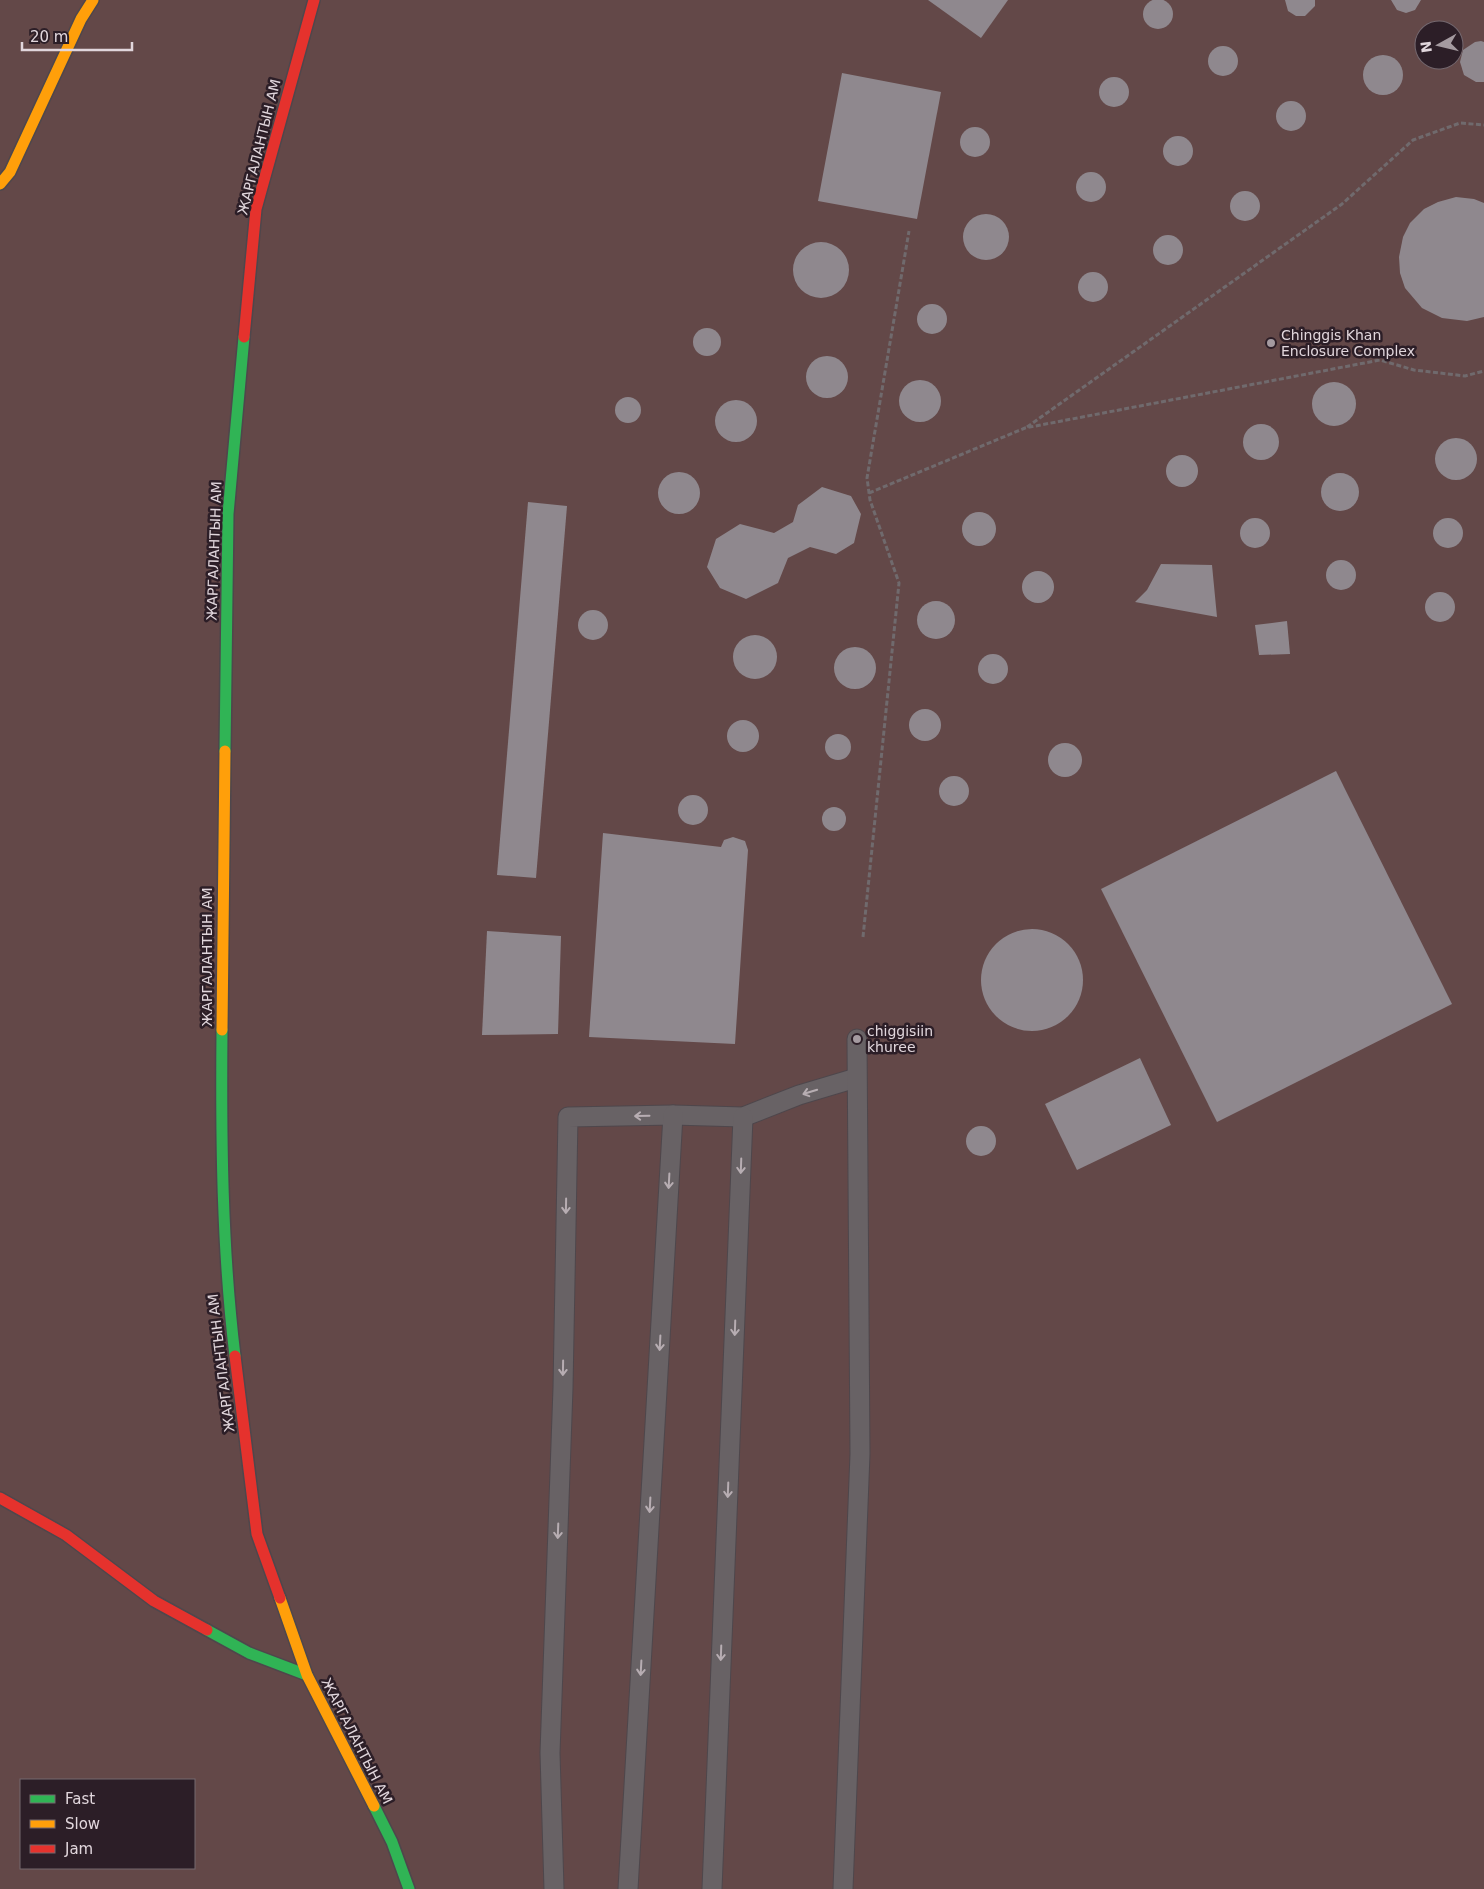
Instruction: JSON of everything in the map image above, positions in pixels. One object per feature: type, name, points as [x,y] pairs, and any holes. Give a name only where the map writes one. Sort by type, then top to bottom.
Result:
[{"type":"street","points":[[0,184],[10,172],[81,19],[93,0]]},
{"type":"street","name":"ЖАРГАЛАНТЫН АМ","points":[[314,0],[256,209],[228,504],[221,1128],[227,1290],[257,1534],[307,1675],[392,1842],[408,1889]]},
{"type":"street","points":[[0,1498],[66,1535],[154,1601],[249,1653],[307,1675]]},
{"type":"lane","points":[[843,1889],[860,1454],[857,1039]]},
{"type":"lane","points":[[554,1889],[550,1753],[563,1388],[568,1117],[673,1115],[743,1117],[800,1095],[856,1078]]},
{"type":"lane","points":[[628,1889],[673,1115]]},
{"type":"lane","points":[[712,1889],[743,1117]]},
{"type":"path","points":[[1025,428],[1342,204],[1413,140],[1460,123],[1484,125]]},
{"type":"path","points":[[862,937],[899,583],[869,493],[867,478],[908,231]]},
{"type":"path","points":[[869,493],[1025,428],[1380,360],[1414,370],[1465,376],[1484,371]]},
{"type":"shaded area","points":[[0,0],[1484,0],[1484,1889],[0,1889]]},
{"type":"building","points":[[1158,-1],[1169,3],[1173,14],[1169,25],[1158,29],[1147,25],[1143,14],[1147,3]]},
{"type":"building","points":[[928,0],[1008,0],[981,38]]},
{"type":"building","points":[[1285,0],[1315,0],[1315,6],[1305,16],[1296,16],[1288,11]]},
{"type":"building","points":[[1391,0],[1421,0],[1415,10],[1406,13],[1397,10]]},
{"type":"building","points":[[1475,42],[1484,42],[1484,82],[1476,82],[1464,75],[1462,70],[1464,70],[1464,49]]},
{"type":"building","points":[[1223,46],[1234,50],[1238,61],[1234,72],[1223,76],[1212,72],[1208,61],[1212,50]]},
{"type":"building","points":[[1387,55],[1394,58],[1400,64],[1403,75],[1402,83],[1394,92],[1387,95],[1379,95],[1372,92],[1364,83],[1363,71],[1366,64],[1375,56]]},
{"type":"building","points":[[842,73],[941,92],[917,219],[818,201]]},
{"type":"building","points":[[1114,77],[1125,81],[1129,92],[1125,103],[1114,107],[1103,103],[1099,92],[1103,81]]},
{"type":"building","points":[[1291,101],[1302,105],[1306,116],[1302,127],[1291,131],[1280,127],[1276,116],[1280,105]]},
{"type":"building","points":[[975,127],[986,131],[990,142],[986,153],[975,157],[964,153],[960,142],[964,131]]},
{"type":"building","points":[[1178,136],[1189,140],[1193,151],[1189,162],[1178,166],[1167,162],[1163,151],[1167,140]]},
{"type":"building","points":[[1091,172],[1102,176],[1106,187],[1102,198],[1091,202],[1080,198],[1076,187],[1080,176]]},
{"type":"building","points":[[1245,191],[1256,195],[1260,206],[1256,217],[1245,221],[1234,217],[1230,206],[1234,195]]},
{"type":"building","name":"Chinggis Khan Enclosure Complex","points":[[1456,197],[1474,199],[1484,203],[1484,317],[1467,321],[1442,318],[1422,308],[1405,288],[1400,273],[1399,257],[1403,237],[1410,223],[1424,209],[1438,202]]},
{"type":"building","points":[[991,214],[1003,220],[1008,228],[1008,246],[1003,254],[995,259],[981,260],[969,254],[964,246],[963,232],[969,220],[977,215]]},
{"type":"building","points":[[1168,235],[1179,239],[1183,250],[1179,261],[1168,265],[1157,261],[1153,250],[1157,239]]},
{"type":"building","points":[[815,242],[827,242],[837,246],[845,254],[849,270],[845,286],[837,294],[827,298],[815,298],[805,294],[797,286],[793,276],[793,264],[797,254],[805,246]]},
{"type":"building","points":[[1093,272],[1104,276],[1108,287],[1104,298],[1093,302],[1082,298],[1078,287],[1082,276]]},
{"type":"building","points":[[932,304],[942,309],[947,319],[942,329],[932,334],[922,329],[917,319],[922,309]]},
{"type":"building","points":[[707,328],[717,332],[721,342],[717,352],[707,356],[697,352],[693,342],[697,332]]},
{"type":"building","points":[[831,356],[839,359],[845,365],[848,377],[845,389],[839,395],[823,398],[815,395],[809,389],[806,373],[809,365],[815,359]]},
{"type":"building","points":[[924,380],[932,383],[938,389],[941,401],[938,413],[932,419],[916,422],[908,419],[902,413],[899,397],[902,389],[908,383]]},
{"type":"building","points":[[1338,382],[1347,385],[1353,391],[1356,404],[1355,413],[1347,423],[1330,426],[1321,423],[1315,417],[1312,400],[1315,391],[1321,385]]},
{"type":"building","points":[[628,397],[637,401],[641,410],[637,419],[628,423],[619,419],[615,410],[619,401]]},
{"type":"building","points":[[740,400],[748,403],[754,409],[757,421],[754,433],[748,439],[732,442],[724,439],[718,433],[715,417],[718,409],[724,403]]},
{"type":"building","points":[[1261,424],[1268,425],[1274,429],[1278,435],[1278,449],[1274,455],[1268,459],[1261,460],[1254,459],[1248,455],[1244,449],[1243,442],[1244,435],[1248,429],[1254,425]]},
{"type":"building","points":[[1456,438],[1471,444],[1477,459],[1471,474],[1456,480],[1441,474],[1435,459],[1441,444]]},
{"type":"building","points":[[1182,455],[1188,456],[1193,460],[1197,465],[1197,477],[1193,482],[1188,486],[1182,487],[1176,486],[1171,482],[1167,477],[1166,471],[1167,465],[1171,460],[1176,456]]},
{"type":"building","points":[[683,472],[691,475],[697,481],[700,493],[697,505],[691,511],[675,514],[667,511],[661,505],[658,489],[661,481],[667,475]]},
{"type":"building","points":[[1340,473],[1347,474],[1353,479],[1358,485],[1358,499],[1353,505],[1347,510],[1340,511],[1333,510],[1327,505],[1322,499],[1321,492],[1322,485],[1327,479],[1333,474]]},
{"type":"building","points":[[822,487],[851,496],[861,514],[854,543],[836,554],[810,547],[788,558],[778,583],[746,599],[720,588],[707,567],[716,539],[740,524],[774,533],[793,522],[798,505]]},
{"type":"building","points":[[528,502],[567,506],[536,878],[497,875]]},
{"type":"building","points":[[979,512],[986,513],[991,517],[995,522],[995,536],[991,541],[986,545],[979,546],[972,545],[967,541],[963,536],[962,529],[963,522],[967,517],[972,513]]},
{"type":"building","points":[[1255,518],[1266,522],[1270,533],[1266,544],[1255,548],[1244,544],[1240,533],[1244,522]]},
{"type":"building","points":[[1448,518],[1459,522],[1463,533],[1459,544],[1448,548],[1437,544],[1433,533],[1437,522]]},
{"type":"building","points":[[1341,560],[1347,561],[1355,569],[1355,581],[1347,589],[1341,590],[1335,589],[1327,581],[1326,575],[1327,569],[1335,561]]},
{"type":"building","points":[[1161,564],[1212,565],[1217,617],[1135,602],[1147,590]]},
{"type":"building","points":[[1038,571],[1049,576],[1054,587],[1049,598],[1038,603],[1027,598],[1022,587],[1027,576]]},
{"type":"building","points":[[1440,592],[1451,596],[1455,607],[1451,618],[1440,622],[1429,618],[1425,607],[1429,596]]},
{"type":"building","points":[[936,601],[949,607],[955,620],[949,633],[936,639],[923,633],[917,620],[923,607]]},
{"type":"building","points":[[593,610],[599,611],[607,619],[607,631],[599,639],[593,640],[587,639],[579,631],[578,625],[579,619],[587,611]]},
{"type":"building","points":[[1287,621],[1290,654],[1259,655],[1255,625]]},
{"type":"building","points":[[755,635],[767,639],[773,645],[777,657],[773,669],[767,675],[755,679],[743,675],[737,669],[733,657],[737,645],[743,639]]},
{"type":"building","points":[[859,647],[867,650],[873,656],[876,668],[873,680],[867,686],[851,689],[843,686],[837,680],[834,664],[837,656],[843,650]]},
{"type":"building","points":[[993,654],[999,655],[1007,663],[1007,675],[999,683],[993,684],[987,683],[979,675],[978,669],[979,663],[987,655]]},
{"type":"building","points":[[925,709],[931,710],[936,714],[940,719],[940,731],[936,736],[931,740],[925,741],[919,740],[914,736],[910,731],[909,725],[910,719],[914,714],[919,710]]},
{"type":"building","points":[[743,720],[749,721],[754,725],[758,730],[758,742],[754,747],[749,751],[743,752],[737,751],[732,747],[728,742],[727,736],[728,730],[732,725],[737,721]]},
{"type":"building","points":[[838,734],[847,738],[851,747],[847,756],[838,760],[829,756],[825,747],[829,738]]},
{"type":"building","points":[[1065,743],[1072,744],[1077,748],[1081,753],[1081,767],[1077,772],[1072,776],[1065,777],[1058,776],[1053,772],[1049,767],[1048,760],[1049,753],[1053,748],[1058,744]]},
{"type":"building","points":[[1336,771],[1452,1004],[1217,1122],[1101,889]]},
{"type":"building","points":[[954,776],[964,781],[969,791],[964,801],[954,806],[944,801],[939,791],[944,781]]},
{"type":"building","points":[[693,795],[704,799],[708,810],[704,821],[693,825],[682,821],[678,810],[682,799]]},
{"type":"building","points":[[834,807],[839,808],[845,814],[845,824],[839,830],[834,831],[829,830],[823,824],[822,819],[823,814],[829,808]]},
{"type":"building","points":[[603,833],[721,847],[724,840],[733,837],[745,841],[748,850],[735,1044],[589,1037]]},
{"type":"building","points":[[1032,929],[1051,933],[1068,944],[1079,961],[1083,980],[1079,999],[1068,1016],[1051,1027],[1032,1031],[1013,1027],[996,1016],[985,999],[981,980],[985,961],[996,944],[1013,933]]},
{"type":"building","points":[[487,931],[561,936],[558,1034],[482,1035]]},
{"type":"building","points":[[1140,1058],[1171,1125],[1077,1170],[1045,1104]]},
{"type":"building","points":[[981,1126],[987,1127],[995,1135],[995,1147],[987,1155],[981,1156],[975,1155],[967,1147],[966,1141],[967,1135],[975,1127]]},
{"type":"traffic: fast","points":[[225,751],[228,514],[244,337]]},
{"type":"traffic: fast","points":[[222,1030],[223,1193],[227,1275],[235,1356]]},
{"type":"traffic: fast","points":[[207,1630],[249,1653],[307,1675]]},
{"type":"traffic: fast","points":[[374,1806],[392,1842],[409,1889]]},
{"type":"traffic: slow","points":[[0,184],[10,172],[81,19],[93,0]]},
{"type":"traffic: slow","points":[[222,1030],[225,751]]},
{"type":"traffic: slow","points":[[280,1598],[307,1675],[374,1806]]},
{"type":"traffic: jam","points":[[244,337],[256,209],[314,0]]},
{"type":"traffic: jam","points":[[235,1356],[257,1534],[280,1598]]},
{"type":"traffic: jam","points":[[0,1498],[66,1535],[154,1601],[207,1630]]},
{"type":"place","name":"Chinggis Khan Enclosure Complex","points":[[1271,343]]},
{"type":"place","name":"chiggisiin khuree","points":[[857,1039]]}]
